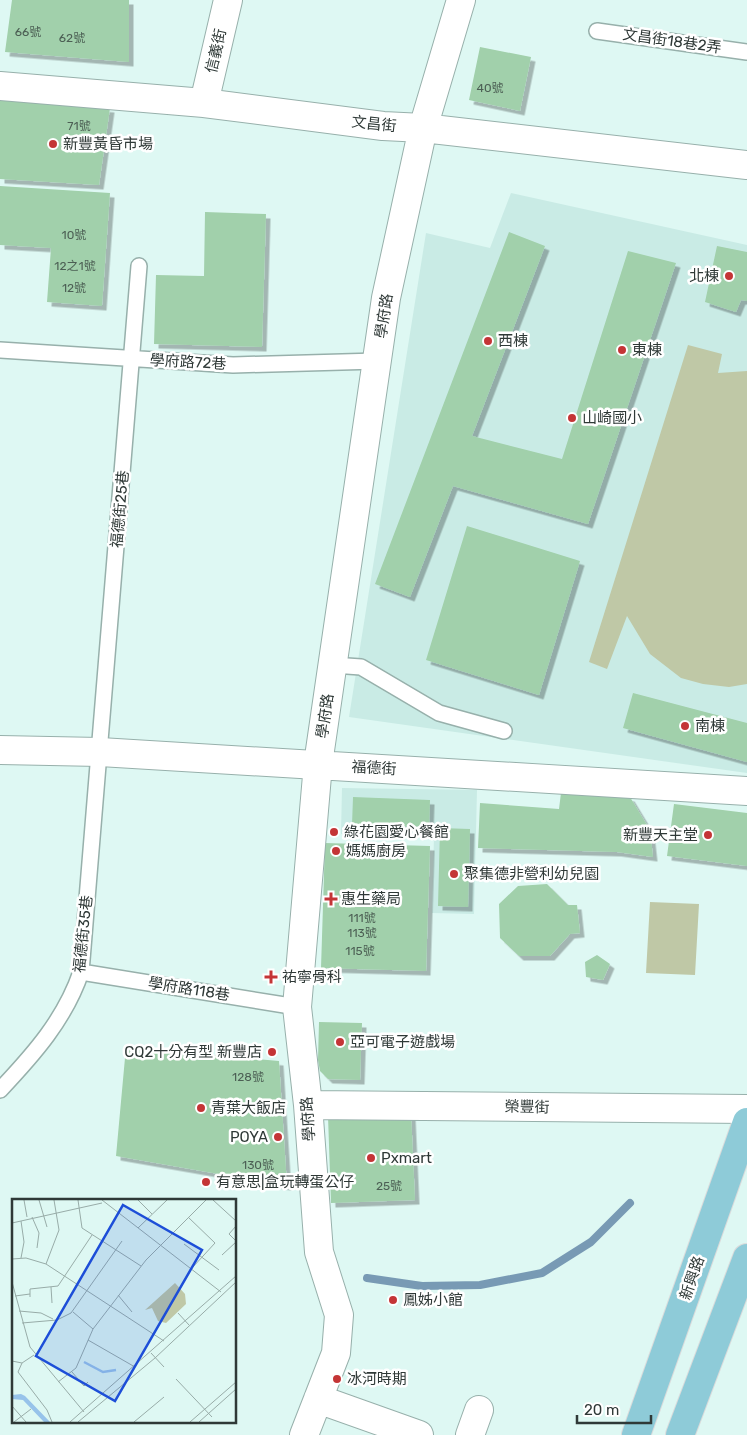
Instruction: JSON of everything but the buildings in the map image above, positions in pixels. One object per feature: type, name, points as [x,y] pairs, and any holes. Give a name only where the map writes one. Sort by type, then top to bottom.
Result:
[{"type":"main road","name":"新興路","points":[[636,1435],[747,1122]]},
{"type":"main road","points":[[680,1435],[747,1258]]},
{"type":"street","name":"信義街","points":[[204,103],[228,0]]},
{"type":"street","name":"學府路","points":[[304,1435],[336,1353],[339,1315],[319,1252],[308,1105],[297,1007],[318,764],[386,298],[423,128],[461,0]]},
{"type":"street","name":"文昌街","points":[[0,86],[204,103],[383,126],[423,128],[747,165]]},
{"type":"street","name":"福德街","points":[[0,750],[100,752],[747,791]]},
{"type":"street","name":"榮豐街","points":[[308,1105],[747,1109]]},
{"type":"street","points":[[318,1399],[419,1435]]},
{"type":"lane","name":"文昌街18巷2弄","points":[[597,31],[747,52]]},
{"type":"lane","name":"福德街25巷","points":[[100,752],[139,266]]},
{"type":"lane","name":"學府路72巷","points":[[0,350],[233,365],[377,361]]},
{"type":"lane","points":[[333,664],[361,668],[440,713],[504,731]]},
{"type":"lane","name":"福德街35巷","points":[[0,1090],[26,1063],[58,1022],[81,972],[100,752]]},
{"type":"lane","name":"學府路118巷","points":[[81,972],[297,1007]]},
{"type":"shaded area","name":"山崎國小","points":[[511,193],[747,245],[747,773],[349,717],[426,233],[490,248]]},
{"type":"shaded area","name":"聚集德非營利幼兒園","points":[[342,788],[477,790],[474,914],[432,913],[434,836],[341,834]]},
{"type":"green space","points":[[688,345],[722,354],[718,373],[747,371],[747,684],[729,687],[703,684],[681,678],[650,654],[627,616],[607,669],[589,662]]},
{"type":"green space","points":[[650,902],[699,904],[695,975],[646,973]]},
{"type":"waterway","points":[[367,1278],[422,1286],[480,1285],[542,1273],[591,1242],[630,1203]]},
{"type":"place","name":"新豐黃昏市場","points":[[53,144]]},
{"type":"place","name":"北棟","points":[[729,276]]},
{"type":"place","name":"西棟","points":[[488,341]]},
{"type":"place","name":"東棟","points":[[622,350]]},
{"type":"place","name":"山崎國小","points":[[572,418]]},
{"type":"place","name":"南棟","points":[[685,726]]},
{"type":"place","name":"綠花園愛心餐館","points":[[334,832]]},
{"type":"place","name":"新豐天主堂","points":[[708,835]]},
{"type":"place","name":"媽媽廚房","points":[[336,851]]},
{"type":"place","name":"聚集德非營利幼兒園","points":[[454,874]]},
{"type":"place","name":"惠生藥局","points":[[331,899]]},
{"type":"place","name":"祐寧骨科","points":[[271,977]]},
{"type":"place","name":"亞可電子遊戲場","points":[[340,1042]]},
{"type":"place","name":"CQ2十分有型 新豐店","points":[[272,1052]]},
{"type":"place","name":"青葉大飯店","points":[[201,1108]]},
{"type":"place","name":"POYA","points":[[278,1137]]},
{"type":"place","name":"Pxmart","points":[[371,1158]]},
{"type":"place","name":"有意思|盒玩轉蛋公仔","points":[[206,1182]]},
{"type":"place","name":"鳳姊小館","points":[[393,1300]]},
{"type":"place","name":"冰河時期","points":[[337,1379]]}]
